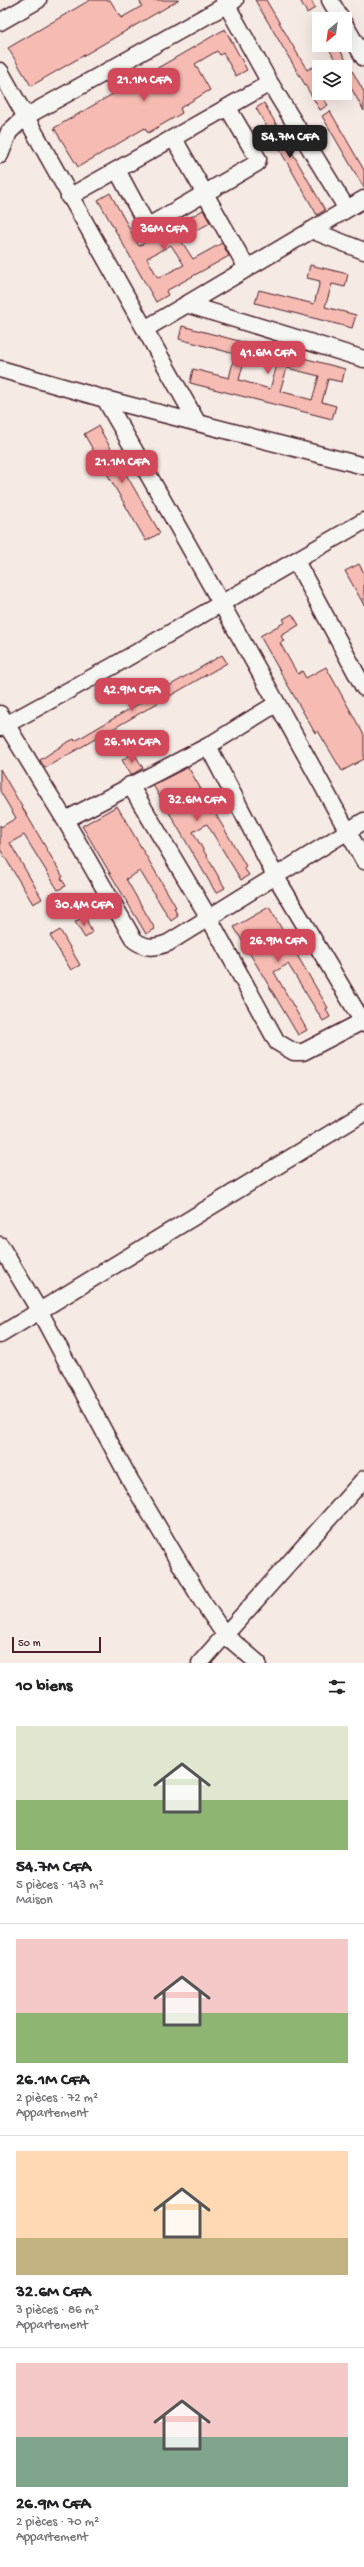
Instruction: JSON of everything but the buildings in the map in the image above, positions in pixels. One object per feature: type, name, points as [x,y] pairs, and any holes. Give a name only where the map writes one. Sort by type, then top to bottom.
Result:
[{"type":"street","points":[[0,22],[14,6],[38,0]]},
{"type":"street","points":[[330,0],[338,12]]},
{"type":"street","points":[[0,155],[9,132],[25,117],[229,2],[270,84],[347,209]]},
{"type":"street","points":[[352,37],[364,58]]},
{"type":"street","points":[[0,71],[197,422]]},
{"type":"street","points":[[70,197],[270,84]]},
{"type":"street","points":[[117,170],[148,224],[152,224],[257,163],[258,159],[228,108]]},
{"type":"street","points":[[174,139],[247,268]]},
{"type":"street","points":[[145,329],[364,200]]},
{"type":"street","points":[[311,230],[364,251]]},
{"type":"street","points":[[186,304],[364,359]]},
{"type":"street","points":[[0,369],[105,399],[364,466]]},
{"type":"street","points":[[105,399],[222,602],[276,704],[364,861]]},
{"type":"street","points":[[364,522],[296,562],[222,602],[113,666],[2,722],[65,820],[134,940],[141,945],[150,948],[168,943],[276,877],[347,830],[364,821]]},
{"type":"street","points":[[296,562],[364,688]]},
{"type":"street","points":[[65,820],[130,785],[208,746],[276,704]]},
{"type":"street","points":[[130,785],[209,918],[277,1042],[284,1048],[294,1052],[303,1052],[363,1022],[276,877],[208,746]]},
{"type":"street","points":[[0,1335],[364,1113]]},
{"type":"street","points":[[0,1245],[40,1312],[129,1478],[202,1601],[226,1635],[258,1663]]},
{"type":"street","points":[[200,1663],[364,1478]]}]
